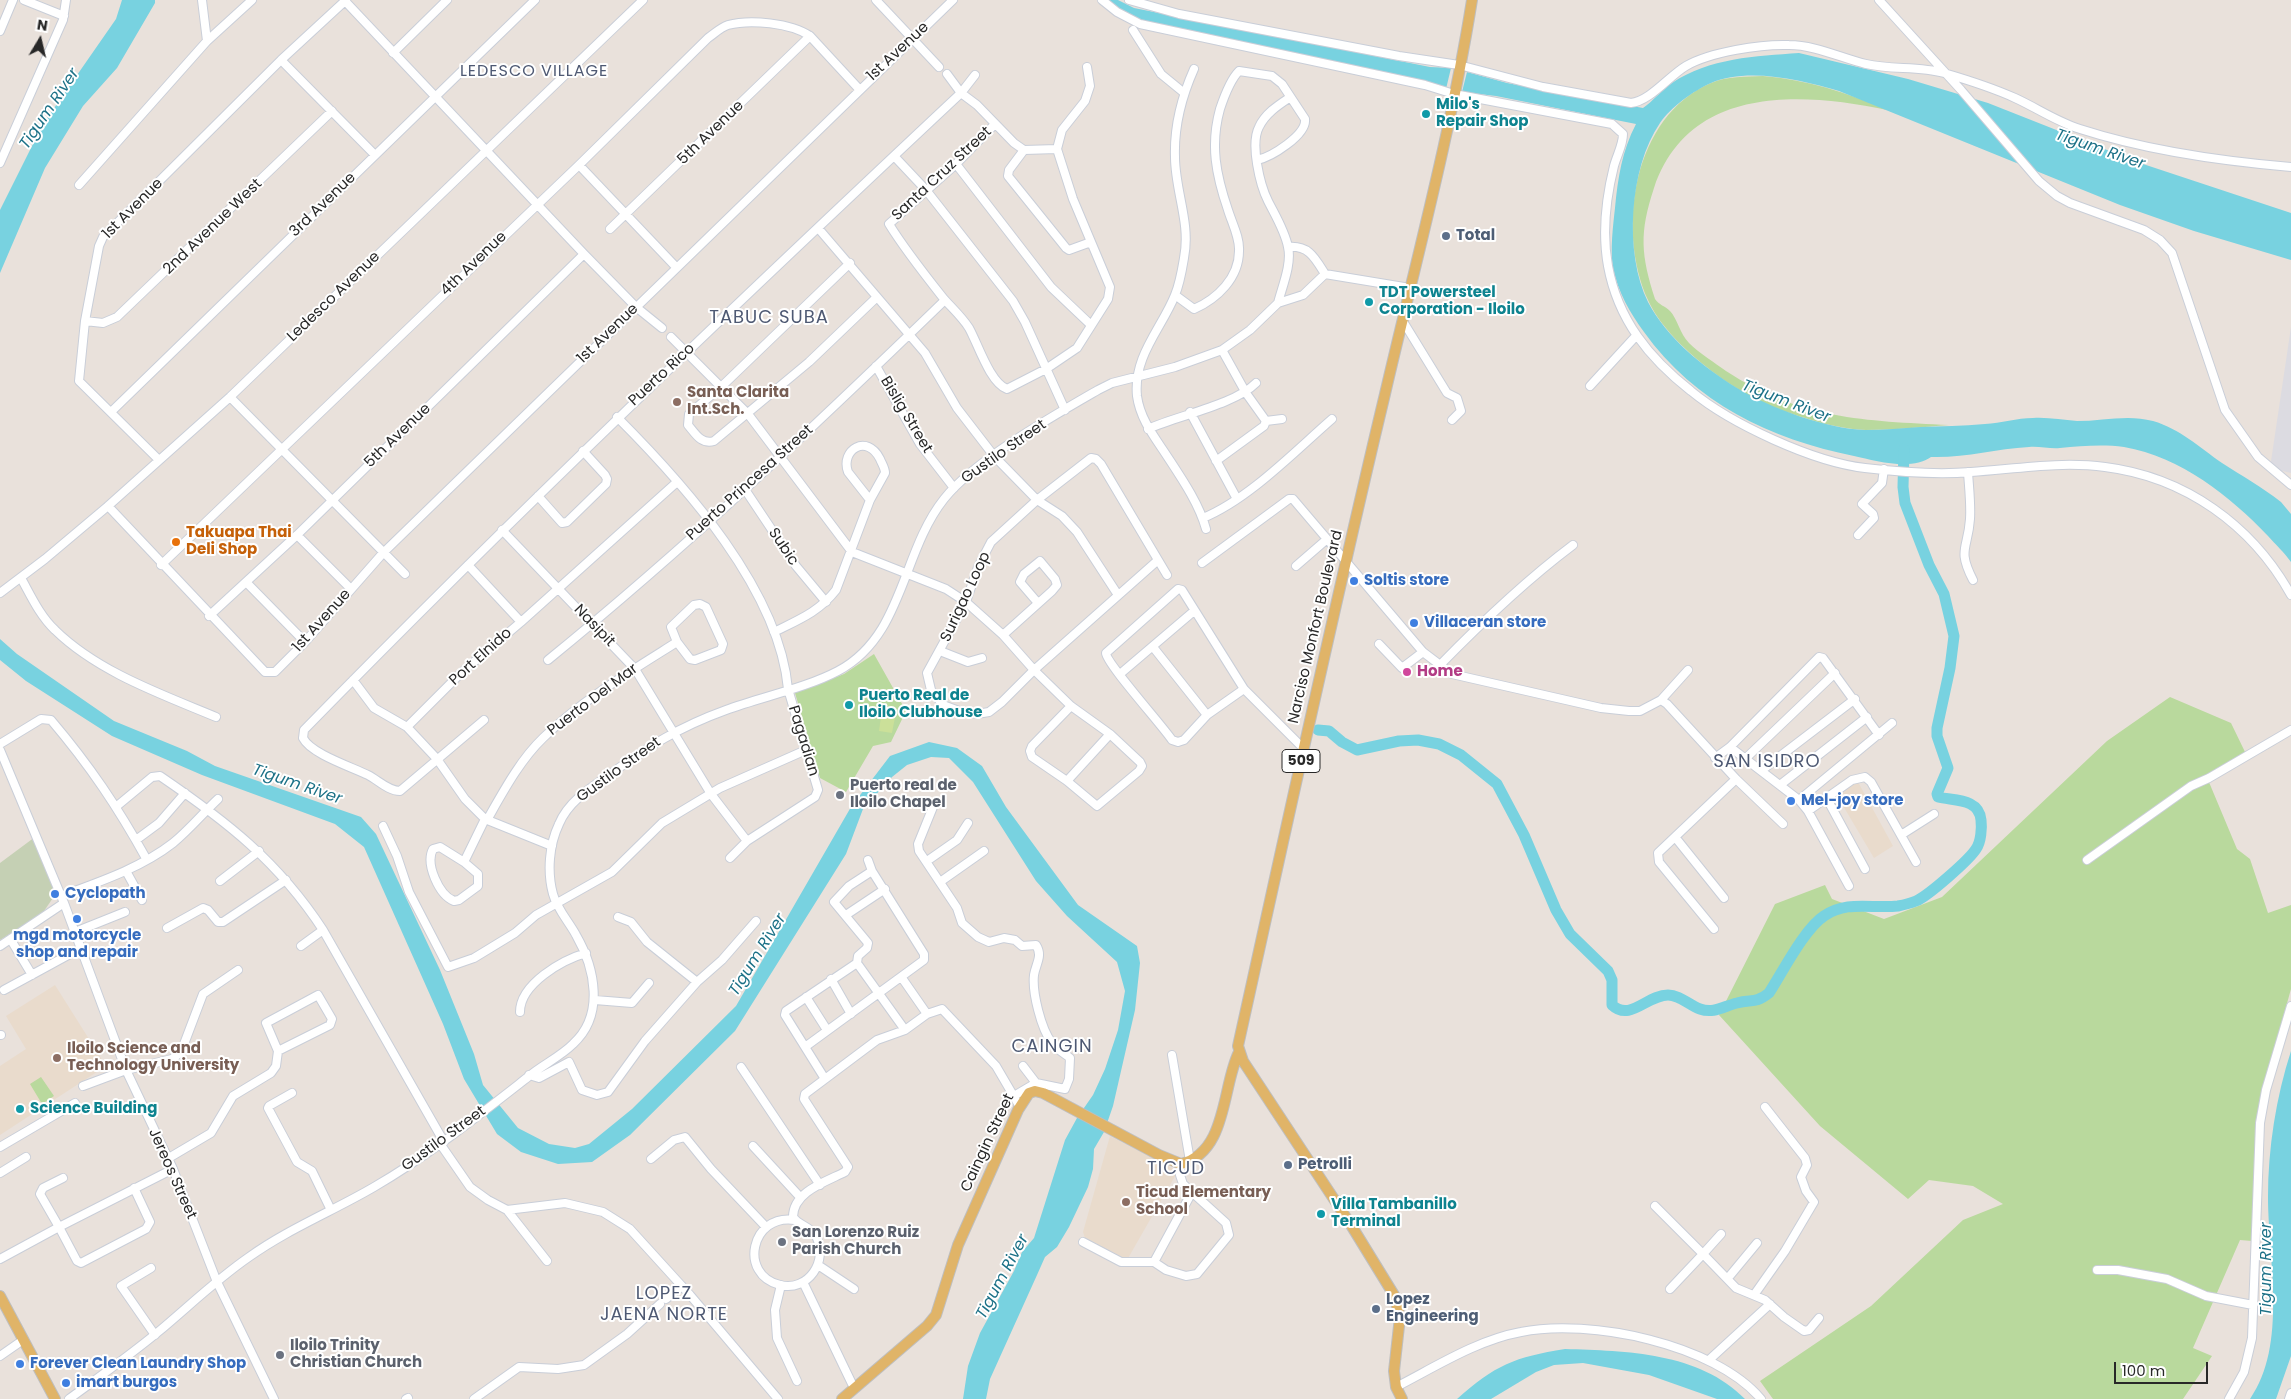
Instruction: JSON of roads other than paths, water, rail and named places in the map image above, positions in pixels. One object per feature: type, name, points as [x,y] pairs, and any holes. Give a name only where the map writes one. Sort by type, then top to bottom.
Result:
[{"type":"main road","name":"Narciso Monfort Boulevard","points":[[1239,1052],[1238,1046],[1346,560],[1404,323],[1410,288],[1454,94],[1472,0]]},
{"type":"main road","points":[[1185,1162],[1200,1153],[1209,1142],[1222,1115],[1235,1061],[1239,1052]]},
{"type":"main road","points":[[1239,1052],[1394,1295],[1400,1317],[1394,1371],[1399,1393]]},
{"type":"main road","name":"Caingin Street","points":[[842,1399],[927,1326],[936,1315],[958,1244],[1020,1107],[1029,1093],[1035,1091],[1132,1140],[1185,1162]]},
{"type":"main road","points":[[0,1296],[54,1399]]},
{"type":"street","points":[[0,31],[13,0]]},
{"type":"street","points":[[24,0],[64,16]]},
{"type":"street","points":[[0,163],[64,16],[66,0]]},
{"type":"street","points":[[202,0],[207,41]]},
{"type":"street","points":[[79,184],[207,41],[252,0]]},
{"type":"street","points":[[393,53],[447,0]]},
{"type":"street","name":"3rd Avenue","points":[[112,411],[535,0]]},
{"type":"street","name":"Ledesco Avenue","points":[[0,592],[17,581],[108,506],[230,397],[643,0]]},
{"type":"street","points":[[876,0],[939,67]]},
{"type":"street","name":"1st Avenue","points":[[209,616],[265,672],[270,674],[275,672],[305,642],[383,553],[859,89],[953,0]]},
{"type":"street","points":[[1102,0],[1117,12],[1140,24],[1416,83],[1454,94],[1612,124],[1620,129],[1623,140],[1609,193],[1605,248],[1616,296],[1635,337],[1681,384],[1704,402],[1740,424],[1828,459],[1863,468],[1968,472],[2035,465],[2105,467],[2170,484],[2189,492],[2228,517],[2260,550],[2282,578],[2291,595]]},
{"type":"street","points":[[1130,0],[1180,14],[1399,56],[1460,65],[1543,87],[1631,103],[1645,100],[1657,88],[1688,65],[1724,53],[1789,45],[1811,48],[1870,65],[1925,69],[1946,73],[2014,98],[2064,124],[2080,130],[2158,149],[2240,163],[2291,167]]},
{"type":"street","points":[[1879,0],[1946,73],[2039,181],[2070,203],[2144,230],[2160,240],[2172,253],[2225,410],[2258,457],[2291,484]]},
{"type":"street","points":[[345,1],[584,254],[636,307],[662,328]]},
{"type":"street","name":"1st Avenue","points":[[158,460],[112,411],[80,381],[85,321],[99,246],[103,237],[281,60],[345,1]]},
{"type":"street","name":"4th Avenue","points":[[161,565],[579,165],[708,38],[726,25],[784,25],[800,29],[810,36]]},
{"type":"street","points":[[1133,30],[1162,74],[1183,92]]},
{"type":"street","points":[[810,36],[859,89]]},
{"type":"street","name":"5th Avenue","points":[[610,229],[628,214],[810,36]]},
{"type":"street","points":[[281,60],[375,155]]},
{"type":"street","points":[[945,300],[957,312],[969,329],[1002,388],[1007,389],[1046,368],[1077,348],[1108,299],[1110,286],[1091,242],[1057,149],[1062,130],[1086,101],[1090,86],[1087,67]]},
{"type":"street","points":[[1194,69],[1183,92],[1174,157],[1187,236],[1175,295],[1149,342],[1138,376],[1137,395],[1148,429],[1174,466],[1203,518],[1206,529]]},
{"type":"street","points":[[1175,295],[1194,309],[1206,303],[1224,288],[1236,266],[1240,251],[1224,198],[1214,139],[1224,96],[1239,71],[1272,76],[1282,84],[1289,98],[1298,106],[1306,124],[1302,131],[1272,155],[1257,160]]},
{"type":"street","points":[[947,74],[961,94],[977,105],[994,124],[1024,150],[1057,149]]},
{"type":"street","name":"Puerto Rico","points":[[436,759],[405,788],[394,791],[370,776],[330,758],[303,738],[304,730],[617,417],[961,94],[975,75]]},
{"type":"street","points":[[1278,303],[1288,261],[1288,247],[1267,198],[1257,160],[1256,141],[1258,127],[1266,116],[1289,98]]},
{"type":"street","name":"2nd Avenue West","points":[[85,321],[102,323],[117,318],[332,111]]},
{"type":"street","name":"Santa Cruz Street","points":[[945,300],[889,224],[956,164],[994,124]]},
{"type":"street","points":[[1024,150],[1009,170],[1008,176],[1066,248],[1069,250],[1091,242]]},
{"type":"street","points":[[894,156],[926,190],[1013,301],[1065,410]]},
{"type":"street","points":[[956,164],[1051,287],[1092,325]]},
{"type":"street","points":[[579,165],[628,214],[676,267]]},
{"type":"street","points":[[818,228],[850,263],[937,371],[957,408],[994,456],[1037,500],[1062,516],[1077,532],[1118,595]]},
{"type":"street","points":[[1288,247],[1304,247],[1313,255],[1325,274],[1410,288]]},
{"type":"street","name":"5th Avenue","points":[[209,616],[297,535],[584,254]]},
{"type":"street","points":[[850,263],[721,387],[689,414],[687,419],[688,425],[702,441],[714,442],[809,362],[877,297]]},
{"type":"street","points":[[1278,303],[1303,295],[1325,274]]},
{"type":"street","name":"Puerto Princesa Street","points":[[548,660],[593,624],[744,488],[781,458],[945,300]]},
{"type":"street","name":"Gustilo Street","points":[[69,1399],[155,1335],[249,1257],[278,1238],[373,1188],[442,1143],[529,1076],[573,1045],[588,1023],[595,1000],[586,953],[556,903],[549,874],[552,846],[559,823],[575,802],[613,772],[674,731],[726,710],[788,690],[840,670],[870,648],[882,631],[930,520],[954,488],[994,456],[1065,410],[1112,383],[1222,350],[1250,330],[1278,303]]},
{"type":"street","points":[[1404,323],[1448,393],[1457,398],[1460,405],[1460,415],[1452,420]]},
{"type":"street","points":[[671,337],[748,414],[852,552],[946,588],[966,602],[1003,635],[1034,670],[1071,706],[1110,734],[1140,762],[1142,766],[1139,770],[1097,806],[1067,781],[1032,757],[1030,751],[1032,746],[1071,706]]},
{"type":"street","points":[[1590,386],[1635,337]]},
{"type":"street","points":[[1222,350],[1246,393],[1266,421]]},
{"type":"street","name":"Bislig Street","points":[[876,366],[920,444],[954,488]]},
{"type":"street","points":[[1148,429],[1246,393],[1256,383]]},
{"type":"street","points":[[230,397],[405,574]]},
{"type":"street","points":[[1190,412],[1238,499]]},
{"type":"street","name":"Pagadian","points":[[617,417],[678,482],[709,520],[744,572],[774,632],[786,673],[788,690],[818,790],[815,797],[747,841],[730,858]]},
{"type":"street","points":[[1266,421],[1282,419]]},
{"type":"street","points":[[1203,518],[1220,511],[1238,499],[1332,419]]},
{"type":"street","points":[[1216,461],[1264,426],[1266,421]]},
{"type":"street","points":[[774,632],[800,620],[826,602],[836,590],[852,552],[870,500],[884,479],[885,469],[876,451],[865,445],[859,446],[852,451],[846,467],[870,500]]},
{"type":"street","points":[[538,496],[562,524],[567,522],[606,484],[607,479],[605,475],[583,452]]},
{"type":"street","name":"Surigao Loop","points":[[1034,670],[1002,702],[989,712],[977,714],[959,711],[943,705],[931,690],[927,673],[966,602],[978,566],[991,542],[1037,500],[1084,462],[1091,458],[1096,459],[1102,464],[1157,560]]},
{"type":"street","points":[[1858,535],[1874,518],[1873,514],[1862,504],[1882,483],[1888,469]]},
{"type":"street","points":[[1968,472],[1970,520],[1964,558],[1973,580]]},
{"type":"street","points":[[521,622],[557,587],[678,482]]},
{"type":"street","name":"Subic","points":[[744,488],[796,566],[826,602]]},
{"type":"street","points":[[1202,563],[1289,498],[1295,501],[1326,540],[1346,560],[1423,652],[1452,674],[1601,708],[1635,712],[1661,700],[1688,670]]},
{"type":"street","points":[[108,506],[209,616]]},
{"type":"street","name":"Nasipit","points":[[502,530],[635,669],[674,731]]},
{"type":"street","points":[[297,535],[351,589]]},
{"type":"street","points":[[1296,566],[1326,540]]},
{"type":"street","points":[[1439,666],[1523,586],[1573,545]]},
{"type":"street","points":[[1003,635],[1038,603],[1057,585],[1055,579],[1040,560],[1024,574],[1020,582],[1038,603]]},
{"type":"street","points":[[1034,670],[1157,560],[1167,575]]},
{"type":"street","name":"Port Elnido","points":[[407,727],[462,672],[521,622],[468,565]]},
{"type":"street","points":[[17,581],[48,622],[72,644],[127,678],[216,717]]},
{"type":"street","points":[[246,582],[305,642]]},
{"type":"street","points":[[1244,689],[1207,715],[1184,740],[1178,742],[1172,740],[1106,657],[1106,653],[1178,590],[1182,590],[1244,689],[1304,749]]},
{"type":"street","points":[[700,604],[706,607],[723,644],[721,650],[695,660],[690,659],[677,642],[671,627],[694,605],[700,604]]},
{"type":"street","points":[[1120,674],[1194,611]]},
{"type":"street","name":"Puerto Del Mar","points":[[464,862],[486,819],[520,766],[542,739],[565,719],[635,669],[677,642]]},
{"type":"street","points":[[1379,644],[1402,668],[1423,652]]},
{"type":"street","points":[[1154,647],[1207,715]]},
{"type":"street","points":[[940,651],[968,662],[982,658]]},
{"type":"street","points":[[1715,758],[1730,746],[1819,657],[1823,658],[1835,673],[1879,735]]},
{"type":"street","points":[[1746,758],[1835,673]]},
{"type":"street","points":[[353,680],[374,708],[407,727],[436,759],[465,799],[486,819],[552,846]]},
{"type":"street","points":[[1762,770],[1854,699]]},
{"type":"street","points":[[1661,700],[1736,780],[1783,824]]},
{"type":"street","points":[[1780,785],[1867,717]]},
{"type":"street","points":[[0,744],[41,719],[48,718],[88,763],[117,806],[147,860]]},
{"type":"street","points":[[436,759],[484,720]]},
{"type":"street","points":[[1799,800],[1892,723]]},
{"type":"street","points":[[2087,860],[2191,786],[2209,778],[2291,730]]},
{"type":"street","points":[[674,731],[711,794],[747,841]]},
{"type":"street","points":[[1067,781],[1110,734]]},
{"type":"street","points":[[1730,746],[1799,800],[1808,811],[1849,886]]},
{"type":"street","name":"Jereos Street","points":[[0,750],[4,771],[63,900],[126,1070],[173,1169],[217,1282],[274,1399]]},
{"type":"street","points":[[382,826],[397,856],[409,892],[448,967],[474,958],[556,903],[569,898],[612,872],[651,831],[711,794],[806,750]]},
{"type":"street","points":[[117,806],[155,776],[160,776],[208,808],[259,851],[286,880],[323,930],[442,1143],[470,1187],[506,1210],[547,1261]]},
{"type":"street","points":[[1808,811],[1852,780],[1865,777],[1871,782],[1916,862]]},
{"type":"street","points":[[1714,929],[1660,862],[1658,853],[1736,780]]},
{"type":"street","points":[[136,840],[159,823],[185,793]]},
{"type":"street","points":[[1826,798],[1865,869]]},
{"type":"street","points":[[0,946],[11,940],[63,900],[147,860],[175,841],[218,799]]},
{"type":"street","points":[[935,802],[918,844],[919,851],[957,908],[962,923],[978,937],[989,942],[1004,938],[1015,940],[1022,946],[1036,945],[1039,950],[1040,957],[1034,977],[1038,1012],[1051,1043],[1070,1058],[1069,1079],[1065,1089],[1036,1083],[1023,1066]]},
{"type":"street","points":[[1901,835],[1934,814]]},
{"type":"street","points":[[927,862],[957,840],[968,823]]},
{"type":"street","points":[[1675,837],[1724,898]]},
{"type":"street","points":[[440,847],[464,862],[478,874],[478,886],[459,900],[454,901],[445,895],[430,866],[429,856],[433,849],[440,847]]},
{"type":"street","points":[[220,881],[259,851]]},
{"type":"street","points":[[940,882],[984,851]]},
{"type":"street","points":[[805,1047],[920,965],[924,954],[872,871],[868,860]]},
{"type":"street","points":[[126,870],[142,900]]},
{"type":"street","points":[[872,871],[849,886],[835,900],[868,943],[867,948],[858,956],[857,963],[905,1030]]},
{"type":"street","points":[[167,928],[203,908],[208,910],[218,922],[223,922],[286,880]]},
{"type":"street","points":[[846,915],[885,889]]},
{"type":"street","points":[[75,932],[125,912]]},
{"type":"street","points":[[618,917],[631,922],[647,942],[697,982]]},
{"type":"street","points":[[529,1076],[539,1078],[569,1062],[582,1090],[597,1095],[608,1092],[645,1041],[697,982],[722,960],[756,921]]},
{"type":"street","points":[[301,946],[323,930]]},
{"type":"street","points":[[11,940],[32,975]]},
{"type":"street","points":[[4,990],[81,948]]},
{"type":"street","points":[[520,1012],[520,1002],[525,994],[545,974],[572,958],[586,953]]},
{"type":"street","points":[[825,1079],[785,1015],[786,1011],[857,963]]},
{"type":"street","points":[[83,1086],[126,1070],[172,1059],[181,1052],[203,994],[238,970]]},
{"type":"street","points":[[902,978],[927,1014]]},
{"type":"street","points":[[831,979],[851,1014]]},
{"type":"street","points":[[595,1000],[632,1003],[649,983]]},
{"type":"street","points":[[167,1159],[211,1133],[232,1096],[272,1073],[276,1066],[278,1051],[266,1023],[318,995],[332,1019],[330,1025],[278,1051]]},
{"type":"street","points":[[806,997],[828,1030]]},
{"type":"street","points":[[2229,1399],[2244,1372],[2252,1338],[2260,1123],[2268,1081],[2291,1006]]},
{"type":"street","points":[[795,1220],[793,1209],[800,1197],[845,1172],[848,1167],[804,1099],[805,1094],[877,1040],[905,1030],[927,1014],[942,1009],[996,1066],[1020,1107]]},
{"type":"street","points":[[1083,1242],[1121,1262],[1154,1262],[1166,1270],[1186,1276],[1197,1274],[1229,1235],[1226,1223],[1183,1184],[1180,1175],[1185,1162],[1172,1055]]},
{"type":"street","points":[[741,1067],[820,1185]]},
{"type":"street","points":[[1014,1096],[1036,1083]]},
{"type":"street","points":[[292,1092],[268,1108],[297,1162],[312,1171],[331,1210]]},
{"type":"street","points":[[0,1147],[75,1103]]},
{"type":"street","points":[[1754,1295],[1785,1251],[1814,1202],[1806,1192],[1802,1177],[1807,1165],[1806,1158],[1765,1107]]},
{"type":"street","points":[[651,1159],[674,1140],[685,1137],[711,1169],[766,1227]]},
{"type":"street","points":[[753,1146],[800,1197]]},
{"type":"street","points":[[0,1173],[26,1157]]},
{"type":"street","points":[[0,1260],[173,1169]]},
{"type":"street","points":[[63,1178],[43,1188],[40,1194],[60,1227],[78,1263],[122,1242],[150,1224],[134,1188]]},
{"type":"street","points":[[1154,1262],[1157,1253],[1192,1192]]},
{"type":"street","points":[[506,1210],[565,1203],[603,1212],[630,1229],[682,1286],[778,1399]]},
{"type":"street","points":[[1655,1206],[1736,1288],[1770,1304],[1804,1331],[1808,1330],[1819,1318]]},
{"type":"street","points":[[780,1220],[795,1220],[806,1225],[815,1234],[820,1245],[818,1265],[810,1277],[803,1282],[781,1285],[763,1275],[754,1257],[755,1244],[766,1227],[780,1220]]},
{"type":"street","points":[[1670,1289],[1720,1234]]},
{"type":"street","points":[[1728,1278],[1756,1243]]},
{"type":"street","points":[[818,1265],[854,1289]]},
{"type":"street","points":[[151,1268],[121,1286],[155,1335]]},
{"type":"street","points":[[2097,1270],[2118,1270],[2167,1279],[2206,1296],[2253,1305]]},
{"type":"street","points":[[803,1282],[854,1388]]},
{"type":"street","points":[[781,1285],[775,1310],[777,1338],[797,1381]]},
{"type":"street","points":[[474,1399],[519,1367],[558,1369],[584,1365],[627,1334],[682,1286]]},
{"type":"street","points":[[1709,1360],[1770,1304]]},
{"type":"street","points":[[1399,1393],[1490,1340],[1522,1331],[1575,1328],[1631,1336],[1682,1349],[1715,1362],[1761,1399]]},
{"type":"street","points":[[0,1356],[23,1340]]},
{"type":"street","points":[[2288,1399],[2291,1393]]},
{"type":"water","points":[[122,0],[155,0],[155,3],[117,68],[83,106],[45,168],[0,273],[0,210],[43,124],[116,19]]},
{"type":"water","points":[[1108,0],[1118,0],[1134,8],[1430,67],[1451,68],[1446,89],[1141,22],[1121,11]]},
{"type":"water","name":"Tigum River","points":[[1799,53],[1908,79],[1988,103],[2140,163],[2291,213],[2291,260],[2194,231],[2120,205],[1839,91],[1792,79],[1775,77],[1741,76],[1726,78],[1697,90],[1676,105],[1660,123],[1642,163],[1636,187],[1633,211],[1633,236],[1635,260],[1640,282],[1648,302],[1656,315],[1665,328],[1687,351],[1711,371],[1750,396],[1817,422],[1850,429],[1872,430],[1969,425],[2039,418],[2077,421],[2134,418],[2163,424],[2189,439],[2281,502],[2291,514],[2291,562],[2253,521],[2221,493],[2185,469],[2145,452],[2124,447],[2108,446],[2033,447],[1931,457],[1914,463],[1894,464],[1823,449],[1764,428],[1737,414],[1711,398],[1664,357],[1634,317],[1618,285],[1613,268],[1612,254],[1616,197],[1624,154],[1636,124],[1496,96],[1462,92],[1467,72],[1507,83],[1643,108],[1672,83],[1701,68],[1750,57]]},
{"type":"water","points":[[0,639],[17,654],[114,721],[187,751],[215,766],[361,817],[376,834],[440,970],[474,1054],[483,1085],[518,1128],[549,1144],[575,1148],[589,1144],[632,1109],[736,1006],[851,807],[890,756],[929,742],[957,748],[982,766],[1006,807],[1078,905],[1137,946],[1140,963],[1135,1010],[1113,1106],[1104,1132],[1094,1149],[1093,1169],[1088,1187],[1057,1247],[1045,1257],[990,1379],[986,1399],[963,1399],[968,1366],[980,1333],[1014,1271],[1022,1252],[1034,1238],[1065,1140],[1093,1095],[1105,1069],[1118,1030],[1125,991],[1117,962],[1067,916],[1036,881],[973,782],[949,758],[931,757],[907,765],[892,777],[863,809],[846,854],[735,1031],[630,1135],[592,1162],[558,1164],[521,1152],[497,1134],[464,1079],[443,1024],[364,847],[335,824],[202,775],[112,736],[26,681],[0,660]]},
{"type":"water","points":[[2291,1051],[2291,1356],[2276,1399],[2250,1399],[2262,1377],[2269,1353],[2272,1328],[2273,1301],[2268,1197],[2269,1160],[2277,1105]]},
{"type":"water","points":[[1565,1349],[1637,1353],[1684,1363],[1727,1383],[1745,1399],[1717,1399],[1649,1375],[1583,1363],[1554,1365],[1536,1372],[1491,1399],[1457,1399],[1470,1387],[1506,1364],[1532,1355]]},
{"type":"waterway","points":[[1318,730],[1329,731],[1342,742],[1357,750],[1399,741],[1418,740],[1439,744],[1461,755],[1497,784],[1524,835],[1556,910],[1570,934],[1608,971],[1612,980],[1612,1005],[1625,1011],[1660,996],[1672,995],[1700,1009],[1710,1011],[1760,999],[1769,993],[1794,951],[1809,930],[1824,916],[1842,908],[1860,906],[1888,907],[1916,901],[1938,885],[1965,861],[1976,849],[1980,839],[1981,820],[1976,808],[1965,802],[1938,797],[1937,794],[1948,768],[1937,736],[1937,728],[1950,668],[1954,636],[1944,594],[1929,565],[1905,503],[1903,487],[1904,449]]},
{"type":"place","name":"Milo's Repair Shop","points":[[1426,114]]},
{"type":"place","name":"Total","points":[[1446,236]]},
{"type":"place","name":"TDT Powersteel Corporation - Iloilo","points":[[1369,302]]},
{"type":"place","name":"Santa Clarita Int.Sch.","points":[[677,402]]},
{"type":"place","name":"Takuapa Thai Deli Shop","points":[[176,542]]},
{"type":"place","name":"Soltis store","points":[[1354,581]]},
{"type":"place","name":"Villaceran store","points":[[1414,623]]},
{"type":"place","name":"Home","points":[[1407,672]]},
{"type":"place","name":"Puerto Real de Iloilo Clubhouse","points":[[849,705]]},
{"type":"place","name":"Puerto real de Iloilo Chapel","points":[[840,795]]},
{"type":"place","name":"Mel-joy store","points":[[1791,801]]},
{"type":"place","name":"Cyclopath","points":[[55,894]]},
{"type":"place","name":"mgd motorcycle shop and repair","points":[[77,919]]},
{"type":"place","name":"Iloilo Science and Technology University","points":[[57,1058]]},
{"type":"place","name":"Science Building","points":[[20,1109]]},
{"type":"place","name":"Petrolli","points":[[1288,1165]]},
{"type":"place","name":"Ticud Elementary School","points":[[1126,1202]]},
{"type":"place","name":"Villa Tambanillo Terminal","points":[[1321,1214]]},
{"type":"place","name":"San Lorenzo Ruiz Parish Church","points":[[782,1242]]},
{"type":"place","name":"Lopez Engineering","points":[[1376,1309]]},
{"type":"place","name":"Iloilo Trinity Christian Church","points":[[280,1355]]},
{"type":"place","name":"Forever Clean Laundry Shop","points":[[20,1364]]},
{"type":"place","name":"imart burgos","points":[[66,1383]]},
{"type":"district","name":"LEDESCO VILLAGE","points":[[534,72]]},
{"type":"district","name":"TABUC SUBA","points":[[769,318]]},
{"type":"district","name":"SAN ISIDRO","points":[[1767,762]]},
{"type":"district","name":"CAINGIN","points":[[1052,1047]]},
{"type":"district","name":"TICUD","points":[[1176,1169]]},
{"type":"district","name":"LOPEZ JAENA NORTE","points":[[664,1304]]}]
